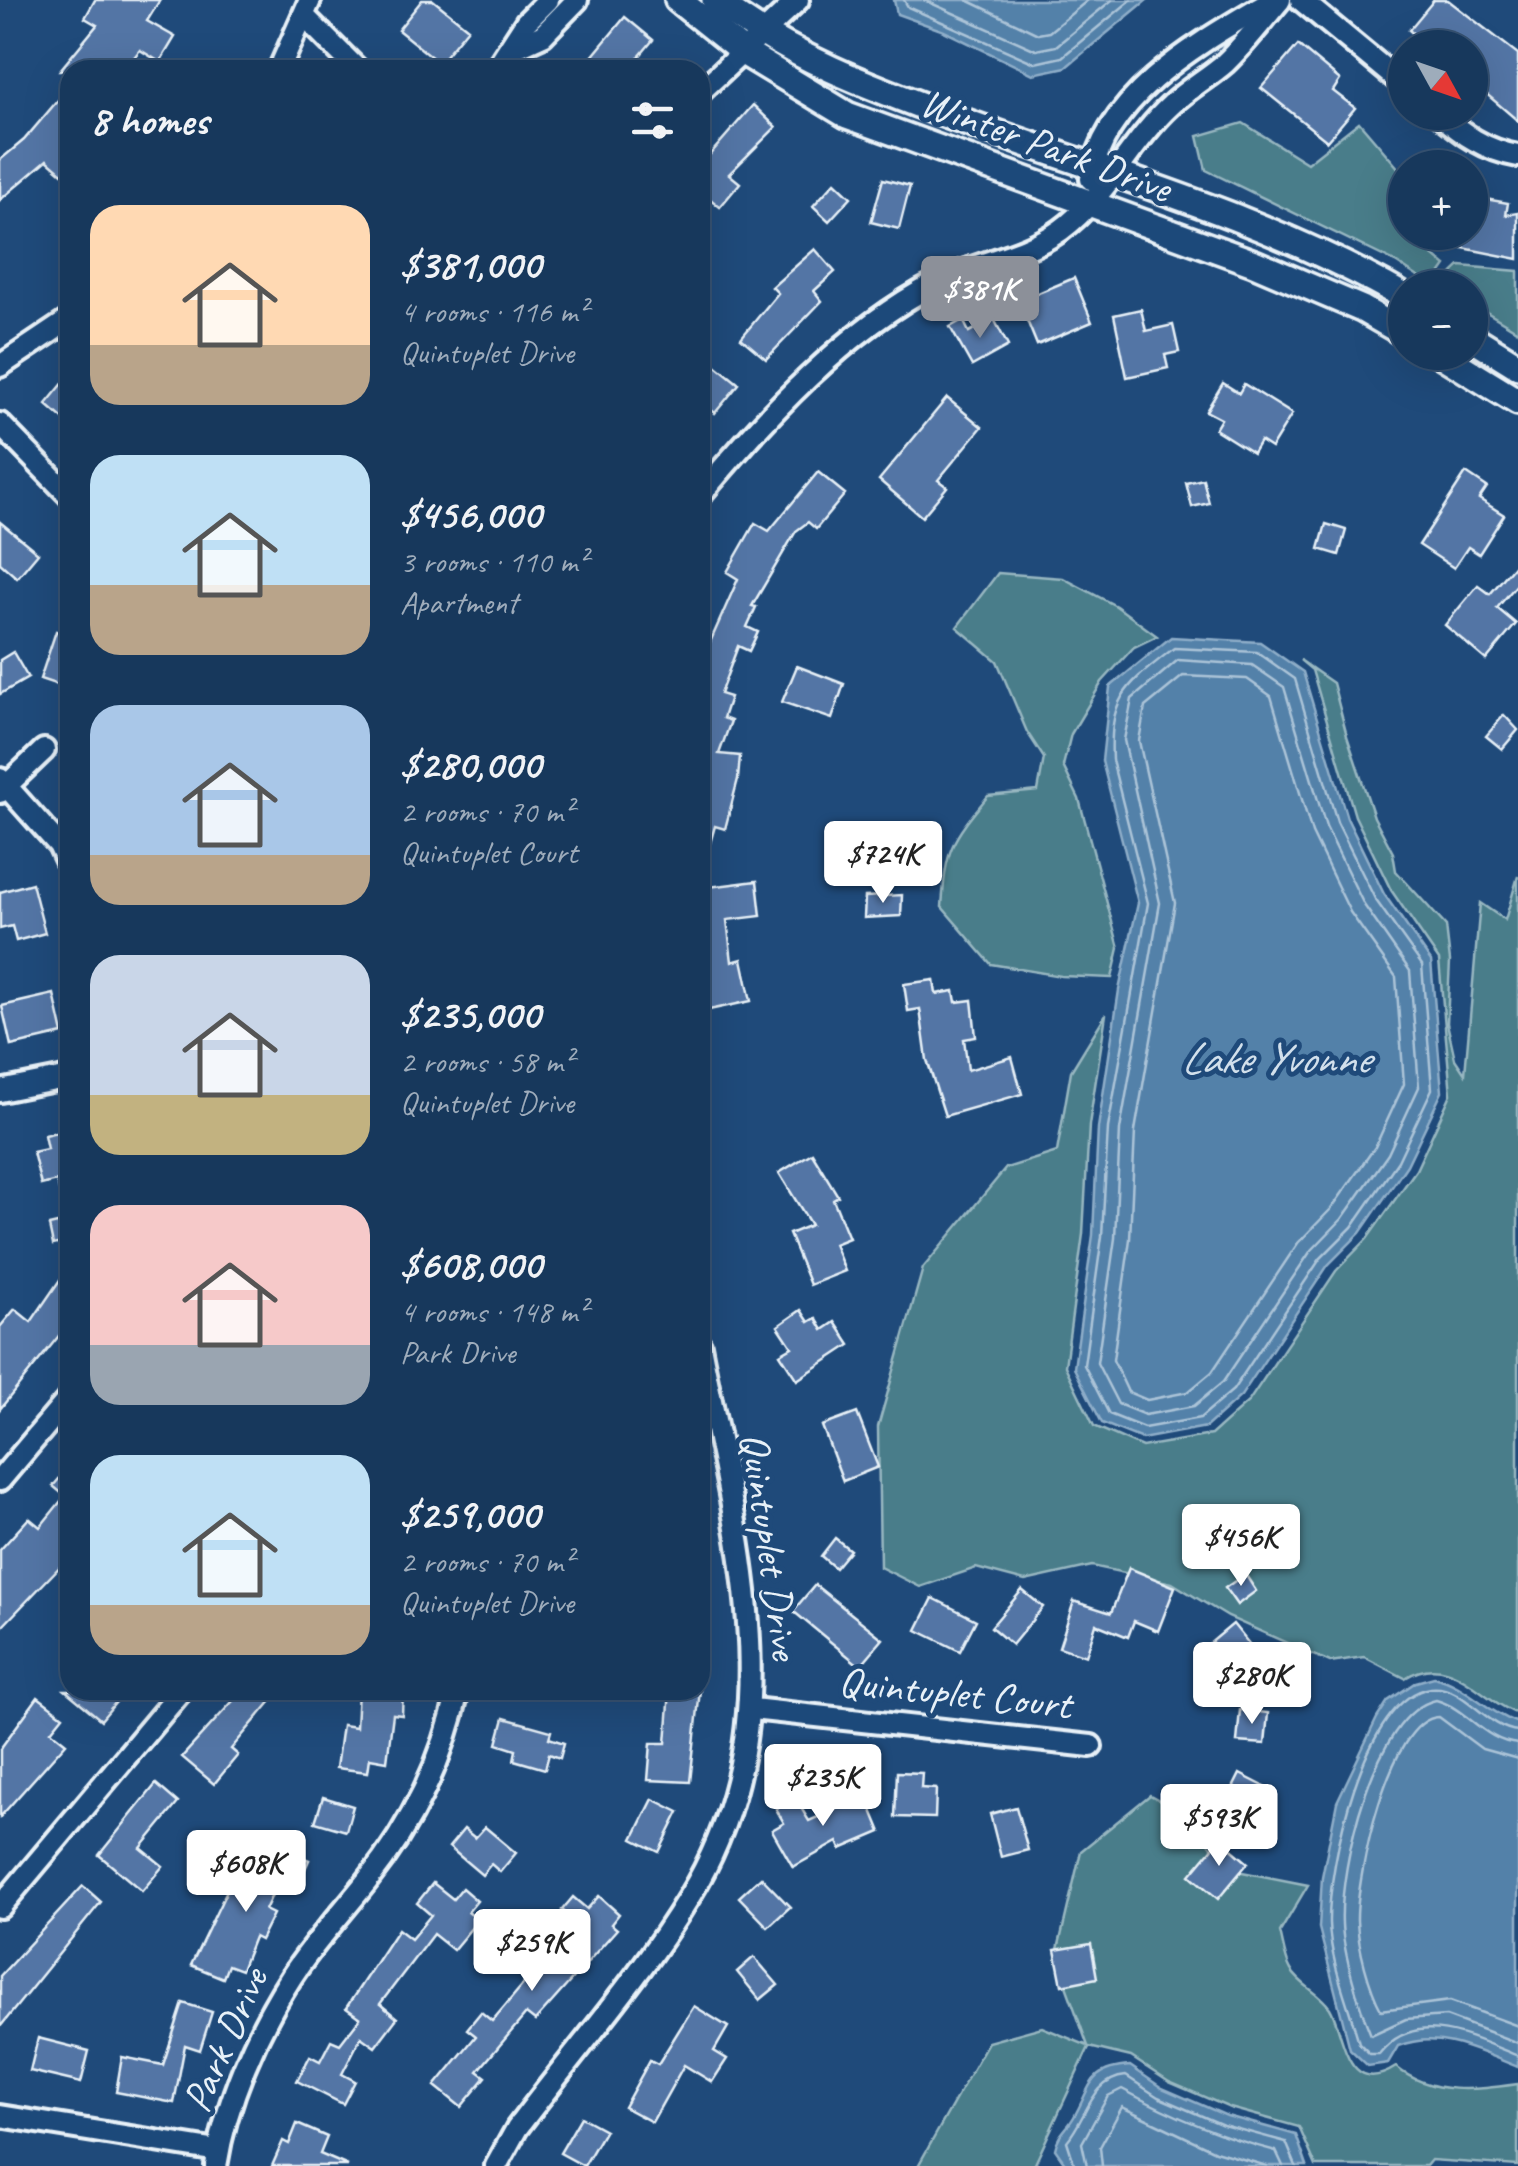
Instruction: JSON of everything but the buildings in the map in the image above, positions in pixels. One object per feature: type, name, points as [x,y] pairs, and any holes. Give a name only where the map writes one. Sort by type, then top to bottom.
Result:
[{"type":"street","points":[[502,60],[526,22],[548,0]]},
{"type":"street","points":[[510,50],[544,35],[577,0]]},
{"type":"street","name":"Winter Park Drive","points":[[678,0],[751,43],[847,115],[1254,262],[1388,324]]},
{"type":"street","name":"Winter Park Drive","points":[[715,0],[751,43],[1258,228],[1388,289]]},
{"type":"street","points":[[710,82],[798,0]]},
{"type":"street","points":[[1103,172],[1102,139],[1154,80],[1207,39],[1272,0]]},
{"type":"street","points":[[710,484],[848,342],[893,307],[940,280],[1040,244],[1066,226],[1087,202],[1103,172],[1170,106],[1224,64],[1280,0]]},
{"type":"street","points":[[1300,0],[1388,72]]},
{"type":"street","points":[[284,60],[308,9],[350,60]]},
{"type":"street","points":[[1154,80],[1170,106]]},
{"type":"street","points":[[1458,130],[1495,152],[1518,156]]},
{"type":"street","points":[[0,366],[60,326]]},
{"type":"street","points":[[1488,347],[1518,366]]},
{"type":"street","points":[[1466,370],[1518,402]]},
{"type":"street","points":[[0,424],[60,486]]},
{"type":"street","points":[[44,750],[2,785],[60,845]]},
{"type":"street","points":[[0,1091],[60,1078]]},
{"type":"street","name":"Quintuplet Drive","points":[[496,2166],[517,2128],[690,1896],[738,1775],[752,1708],[751,1617],[710,1398]]},
{"type":"street","points":[[0,1480],[60,1409]]},
{"type":"street","points":[[0,1907],[174,1700]]},
{"type":"street","name":"Park Drive","points":[[217,2159],[248,2058],[267,2017],[292,1976],[370,1878],[400,1831],[432,1774],[455,1700]]},
{"type":"street","name":"Quintuplet Court","points":[[752,1708],[1091,1746]]},
{"type":"street","points":[[0,2116],[217,2159]]},
{"type":"green space","points":[[1359,122],[1388,156],[1388,250],[1427,250],[1446,266],[1443,270],[1408,270],[1206,170],[1198,136],[1243,123],[1307,163]]},
{"type":"green space","points":[[1460,266],[1518,271],[1518,331],[1488,313],[1488,270],[1456,270]]},
{"type":"green space","points":[[998,573],[1063,578],[1116,606],[1157,636],[1134,647],[1102,682],[1071,734],[1063,766],[1079,799],[1119,948],[1112,978],[1061,976],[991,964],[942,907],[948,858],[965,824],[988,796],[1038,791],[1044,758],[1027,732],[997,661],[957,627]]},
{"type":"green space","points":[[1300,660],[1333,683],[1374,817],[1393,853],[1396,871],[1446,926],[1450,961],[1447,1023],[1455,1059],[1465,1074],[1480,903],[1505,920],[1518,876],[1518,1714],[1464,1680],[1437,1669],[1405,1678],[1364,1657],[1330,1662],[1228,1617],[1172,1583],[1092,1566],[1025,1581],[976,1568],[920,1587],[880,1567],[878,1427],[923,1268],[1006,1168],[1057,1152],[1071,1071],[1106,1014],[1089,1125],[1083,1234],[1065,1366],[1094,1426],[1142,1447],[1211,1435],[1249,1401],[1336,1271],[1367,1239],[1416,1170],[1451,1094],[1439,960],[1391,890],[1355,816],[1312,670]]},
{"type":"green space","points":[[1150,1795],[1191,1817],[1227,1869],[1308,1885],[1280,1932],[1286,1956],[1295,1975],[1330,2008],[1356,2069],[1366,2075],[1379,2075],[1396,2067],[1424,2083],[1454,2089],[1518,2084],[1518,2166],[1431,2160],[1426,2166],[1316,2166],[1299,2127],[1230,2108],[1169,2082],[1131,2057],[1089,2047],[1034,2166],[918,2166],[988,2042],[1042,2027],[1088,2046],[1056,1958],[1081,1851]]},
{"type":"water","points":[[894,0],[1147,0],[1066,67],[1033,74],[944,31],[897,14]]},
{"type":"water","name":"Lake Yvonne","points":[[1171,637],[1260,642],[1303,672],[1347,818],[1384,894],[1431,961],[1442,1092],[1407,1165],[1360,1233],[1328,1265],[1241,1396],[1206,1427],[1142,1439],[1102,1423],[1074,1368],[1093,1235],[1098,1128],[1119,990],[1138,903],[1102,761],[1110,687]]},
{"type":"water","points":[[1434,1677],[1457,1686],[1518,1723],[1518,2067],[1459,2044],[1429,2040],[1398,2046],[1388,2063],[1368,2066],[1350,2049],[1319,1928],[1322,1877],[1337,1802],[1388,1701],[1416,1682]]},
{"type":"water","points":[[1130,2066],[1162,2088],[1227,2116],[1296,2135],[1307,2166],[1067,2166],[1055,2149],[1056,2144],[1093,2080],[1106,2071]]}]
